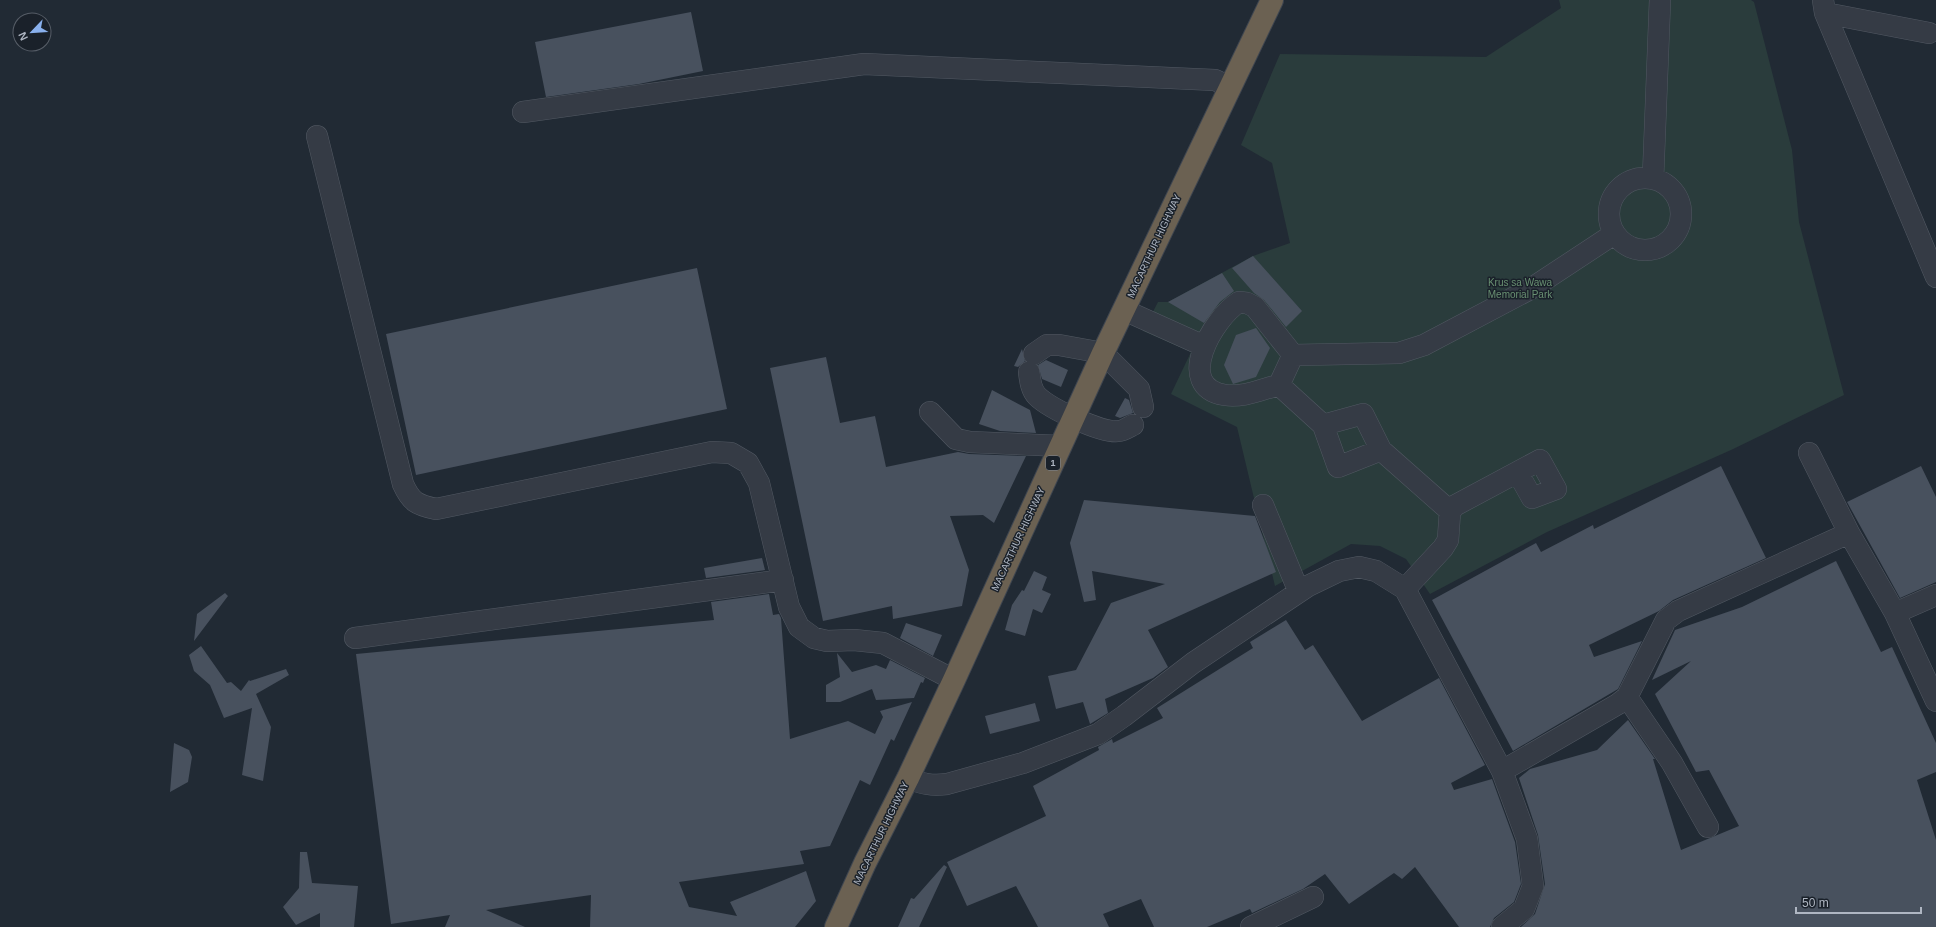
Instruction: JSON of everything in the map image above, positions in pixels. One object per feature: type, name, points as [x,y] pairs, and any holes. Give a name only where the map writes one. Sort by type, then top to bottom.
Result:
[{"type":"highway","name":"MACARTHUR HIGHWAY","points":[[836,927],[865,863],[908,778],[954,680],[1103,354],[1272,0]]},
{"type":"street","points":[[1653,179],[1660,0]]},
{"type":"street","points":[[1824,6],[1929,33]]},
{"type":"street","points":[[1824,6],[1936,277]]},
{"type":"street","points":[[524,112],[864,64],[1215,80],[1230,87]]},
{"type":"street","points":[[317,136],[402,484],[409,497],[421,506],[436,509],[712,452],[731,453],[748,463],[759,483],[789,608],[799,627],[814,638],[827,641],[854,640],[883,643],[954,680]]},
{"type":"street","points":[[1642,178],[1653,179],[1668,186],[1676,195],[1681,209],[1681,222],[1677,232],[1669,242],[1662,247],[1650,251],[1638,251],[1627,246],[1614,234],[1608,211],[1612,198],[1617,190],[1628,182],[1642,178]]},
{"type":"street","points":[[1293,355],[1399,352],[1424,346],[1532,288],[1614,234]]},
{"type":"street","points":[[1279,385],[1237,396],[1223,395],[1208,388],[1200,376],[1199,362],[1204,346],[1219,319],[1231,307],[1239,302],[1247,303],[1255,307],[1293,355]]},
{"type":"street","points":[[1124,310],[1204,346]]},
{"type":"street","points":[[1047,345],[1059,345],[1103,354],[1138,389],[1138,416],[1119,431],[1107,430],[1073,418],[1037,396],[1031,384],[1032,363],[1047,345]]},
{"type":"street","points":[[1279,385],[1293,355]]},
{"type":"street","points":[[1279,385],[1323,425],[1338,468],[1381,450]]},
{"type":"street","points":[[930,412],[956,439],[970,442],[1061,446]]},
{"type":"street","points":[[1323,425],[1363,414],[1381,450],[1450,511]]},
{"type":"street","points":[[1809,453],[1849,533],[1895,613],[1936,701]]},
{"type":"street","points":[[1405,589],[1443,548],[1448,540],[1450,511],[1456,505],[1518,473]]},
{"type":"street","points":[[1263,506],[1299,592]]},
{"type":"street","points":[[1502,771],[1618,704],[1627,697],[1666,620],[1678,611],[1849,533]]},
{"type":"street","points":[[908,778],[922,784],[934,786],[947,784],[1023,763],[1098,734],[1193,663],[1299,592],[1339,571],[1359,567],[1376,571],[1405,589],[1502,771],[1527,839],[1533,886],[1524,909],[1502,927]]},
{"type":"street","points":[[355,638],[783,580]]},
{"type":"street","points":[[1895,613],[1936,595]]},
{"type":"street","points":[[1627,697],[1672,763],[1708,827]]},
{"type":"street","points":[[1251,927],[1313,897]]},
{"type":"green space","name":"Krus sa Wawa Memorial Park","points":[[1559,0],[1751,0],[1754,2],[1792,150],[1799,222],[1844,395],[1731,450],[1547,532],[1430,594],[1406,559],[1380,546],[1351,544],[1275,586],[1237,427],[1171,394],[1191,352],[1143,331],[1158,302],[1168,302],[1253,256],[1290,243],[1272,163],[1241,145],[1280,54],[1486,57],[1561,8]]},
{"type":"building","points":[[691,12],[703,71],[639,84],[546,97],[535,42]]},
{"type":"building","points":[[1253,256],[1302,311],[1286,327],[1264,300],[1254,293],[1232,268]]},
{"type":"building","points":[[697,268],[727,409],[416,475],[386,334]]},
{"type":"building","points":[[1222,273],[1234,291],[1220,302],[1204,323],[1168,302]]},
{"type":"building","points":[[1256,328],[1270,348],[1256,377],[1233,384],[1224,365],[1236,335]]},
{"type":"building","points":[[1022,349],[1025,361],[1018,367],[1014,366]]},
{"type":"building","points":[[826,357],[840,423],[875,416],[886,467],[958,452],[969,454],[1026,456],[994,523],[983,515],[950,516],[969,570],[962,606],[893,619],[892,606],[823,621],[770,368]]},
{"type":"building","points":[[1046,360],[1068,370],[1061,387],[1042,379],[1038,365]]},
{"type":"building","points":[[992,390],[1030,410],[1036,433],[1000,431],[979,424]]},
{"type":"building","points":[[1125,398],[1129,400],[1133,413],[1120,418],[1115,416]]},
{"type":"building","points":[[1721,466],[1766,558],[1673,600],[1659,611],[1589,645],[1594,657],[1642,641],[1618,689],[1513,751],[1432,600],[1536,543],[1541,552],[1593,525],[1594,529]]},
{"type":"building","points":[[1921,466],[1936,497],[1936,582],[1900,598],[1847,502]]},
{"type":"building","points":[[1084,500],[1255,516],[1276,572],[1148,630],[1168,667],[1153,678],[1105,699],[1108,713],[1090,724],[1083,702],[1056,709],[1048,676],[1076,670],[1111,603],[1165,584],[1092,571],[1096,600],[1084,602],[1070,543]]},
{"type":"building","points":[[762,558],[765,570],[706,578],[704,568]]},
{"type":"building","points":[[1836,561],[1881,652],[1892,647],[1936,743],[1936,772],[1917,780],[1936,840],[1936,927],[1521,927],[1535,914],[1545,884],[1538,835],[1519,778],[1530,769],[1597,750],[1628,720],[1655,759],[1653,759],[1681,850],[1739,826],[1709,770],[1696,772],[1655,694],[1691,661],[1652,680],[1675,630],[1742,607]]},
{"type":"building","points":[[1034,571],[1047,577],[1042,590],[1051,594],[1042,613],[1033,609],[1025,636],[1005,630],[1012,605],[1022,590],[1024,591]]},
{"type":"building","points":[[225,593],[228,596],[194,641],[197,614]]},
{"type":"building","points":[[769,594],[773,615],[779,614],[781,618],[790,739],[848,721],[875,734],[883,717],[880,711],[912,702],[894,741],[891,739],[870,785],[860,780],[830,846],[800,851],[804,864],[679,882],[689,907],[737,916],[730,902],[806,871],[816,901],[795,927],[590,927],[591,895],[486,910],[525,927],[445,927],[450,915],[391,924],[356,654],[714,620],[711,602]]},
{"type":"building","points":[[1286,620],[1305,650],[1313,645],[1362,721],[1439,678],[1485,765],[1451,783],[1454,790],[1492,779],[1515,842],[1521,884],[1514,902],[1494,918],[1490,927],[1459,927],[1415,867],[1402,879],[1394,873],[1349,904],[1325,874],[1303,889],[1252,913],[1250,909],[1207,927],[1154,927],[1141,899],[1103,914],[1109,927],[1038,927],[1016,886],[967,906],[947,862],[1046,816],[1033,786],[1099,750],[1098,747],[1112,739],[1113,743],[1163,718],[1157,708],[1253,648],[1250,642]]},
{"type":"building","points":[[906,623],[942,635],[933,656],[900,638]]},
{"type":"building","points":[[201,646],[227,683],[231,682],[241,691],[249,680],[250,681],[286,669],[289,675],[256,694],[271,727],[263,781],[242,775],[252,708],[224,718],[210,685],[194,671],[189,655]]},
{"type":"building","points":[[837,653],[852,672],[876,665],[886,669],[890,660],[925,678],[923,683],[921,682],[914,698],[876,700],[872,689],[840,702],[826,702],[826,685],[840,677]]},
{"type":"building","points":[[1035,703],[1040,721],[990,734],[985,716]]},
{"type":"building","points":[[174,743],[189,750],[192,757],[188,782],[170,792]]},
{"type":"building","points":[[300,852],[307,852],[312,883],[358,886],[354,927],[320,927],[320,913],[296,925],[283,907],[299,888]]},
{"type":"building","points":[[944,865],[947,867],[919,927],[898,927],[911,898],[914,899]]}]
